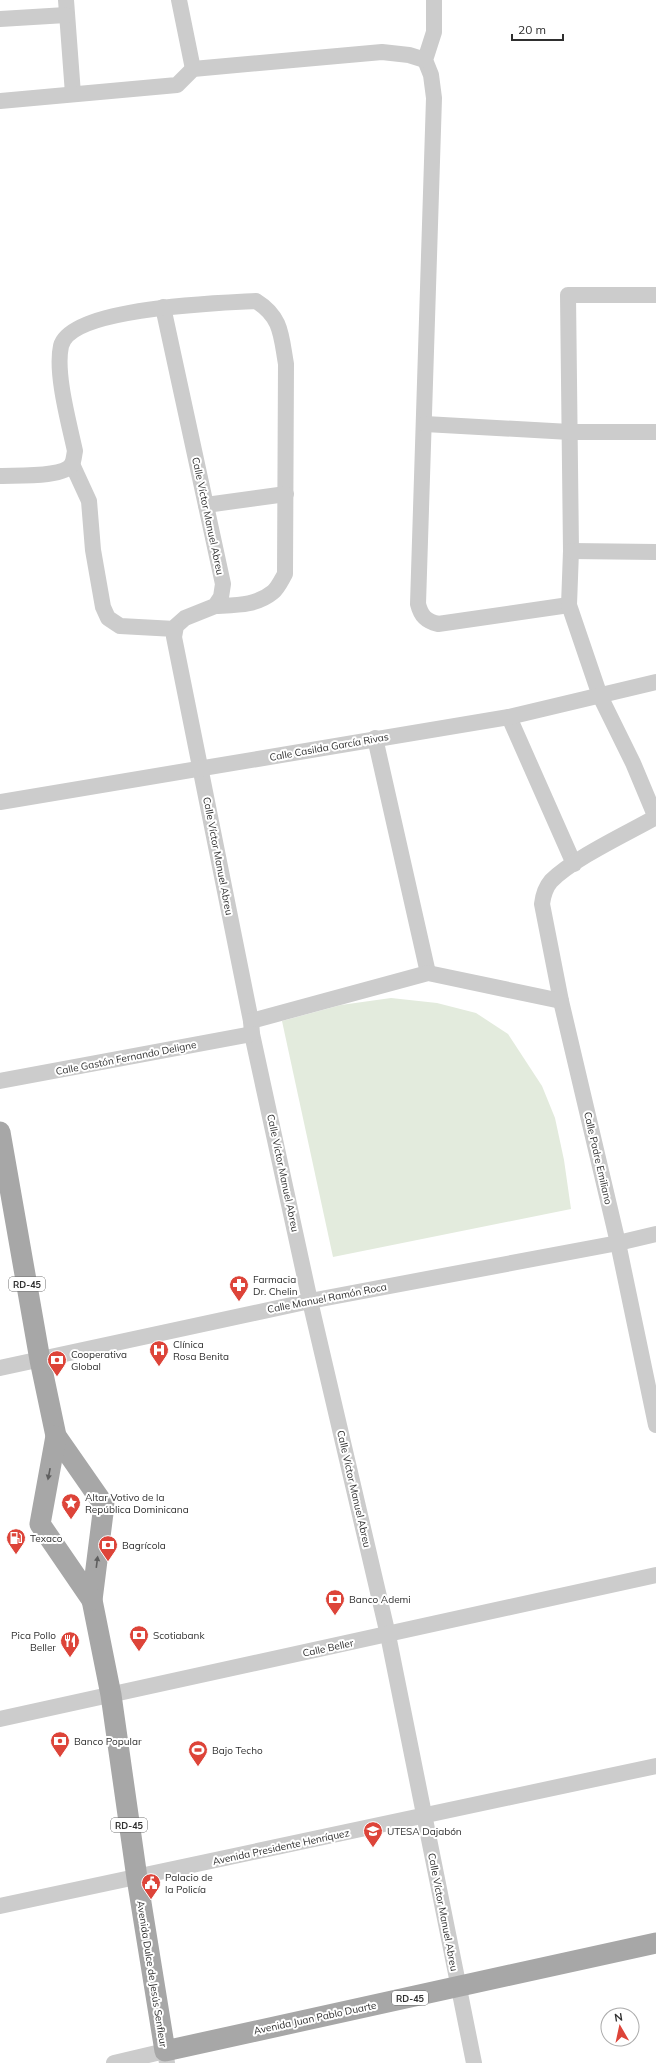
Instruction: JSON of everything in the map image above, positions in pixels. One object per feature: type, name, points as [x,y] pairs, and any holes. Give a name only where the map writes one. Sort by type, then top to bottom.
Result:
[{"type":"main road","name":"Avenida Dulce de Jesús Senfleur","points":[[0,1132],[40,1360],[56,1436],[40,1524],[92,1600]]},
{"type":"main road","name":"Avenida Dulce de Jesús Senfleur","points":[[56,1436],[104,1505],[92,1600],[112,1695],[137,1878],[166,2057]]},
{"type":"main road","name":"Avenida Juan Pablo Duarte","points":[[166,2057],[458,1987],[656,1943]]},
{"type":"street","points":[[179,0],[193,69]]},
{"type":"street","points":[[434,0],[434,32],[425,60],[431,75],[434,98],[425,424],[418,604],[420,612],[425,619],[438,624],[569,605]]},
{"type":"street","points":[[0,19],[66,8],[73,94]]},
{"type":"street","points":[[0,101],[177,85],[193,69],[382,52],[409,55],[425,60]]},
{"type":"street","points":[[509,717],[574,864],[656,818],[633,763],[600,696],[569,605],[571,551],[568,295],[656,295]]},
{"type":"street","points":[[0,476],[56,473],[65,470],[72,464],[75,451],[59,364],[62,344],[74,329],[99,320],[163,307],[256,301],[269,309],[280,330],[286,364],[285,574],[274,592],[258,601],[243,605],[215,606],[185,618],[176,626],[175,629],[120,626],[108,618],[103,607],[93,550],[89,501],[72,464]]},
{"type":"street","name":"Calle Víctor Manuel Abreu","points":[[163,307],[223,584],[220,597],[215,606]]},
{"type":"street","points":[[425,424],[570,432],[656,432]]},
{"type":"street","points":[[206,506],[286,494]]},
{"type":"street","points":[[571,551],[656,552]]},
{"type":"street","name":"Calle Víctor Manuel Abreu","points":[[175,629],[174,637],[252,1027],[310,1301],[388,1635],[474,2063]]},
{"type":"street","name":"Calle Casilda García Rivas","points":[[0,802],[200,770],[375,738],[509,717],[656,682]]},
{"type":"street","points":[[375,738],[428,973],[561,1001]]},
{"type":"street","name":"Calle Padre Emiliano","points":[[574,864],[550,882],[545,891],[542,904],[561,1001],[618,1243],[656,1425]]},
{"type":"street","name":"Calle Gastón Fernando Deligne","points":[[0,1081],[252,1027],[428,973]]},
{"type":"street","name":"Calle Manuel Ramón Roca","points":[[0,1368],[310,1301],[618,1243],[656,1234]]},
{"type":"street","name":"Calle Beller","points":[[0,1719],[656,1575]]},
{"type":"street","name":"Avenida Presidente Henríquez","points":[[0,1906],[137,1878],[656,1766]]},
{"type":"street","name":"Avenida Juan Pablo Duarte","points":[[114,2063],[166,2057]]},
{"type":"shaded area","points":[[391,998],[437,1003],[476,1013],[508,1034],[542,1086],[555,1118],[564,1160],[571,1209],[333,1257],[282,1021],[341,1005]]},
{"type":"place","name":"Farmacia Dr. Chelin","points":[[239,1302]]},
{"type":"place","name":"Clínica Rosa Benita","points":[[159,1367]]},
{"type":"place","name":"Cooperativa Global","points":[[57,1377]]},
{"type":"place","name":"Altar Votivo de la República Dominicana","points":[[71,1520]]},
{"type":"place","name":"Texaco","points":[[16,1555]]},
{"type":"place","name":"Bagrícola","points":[[108,1562]]},
{"type":"place","name":"Banco Ademi","points":[[335,1616]]},
{"type":"place","name":"Scotiabank","points":[[139,1652]]},
{"type":"place","name":"Pica Pollo Beller","points":[[70,1658]]},
{"type":"place","name":"Banco Popular","points":[[60,1758]]},
{"type":"place","name":"Bajo Techo","points":[[198,1767]]},
{"type":"place","name":"UTESA Dajabón","points":[[373,1848]]},
{"type":"place","name":"Palacio de la Policía","points":[[151,1900]]}]
